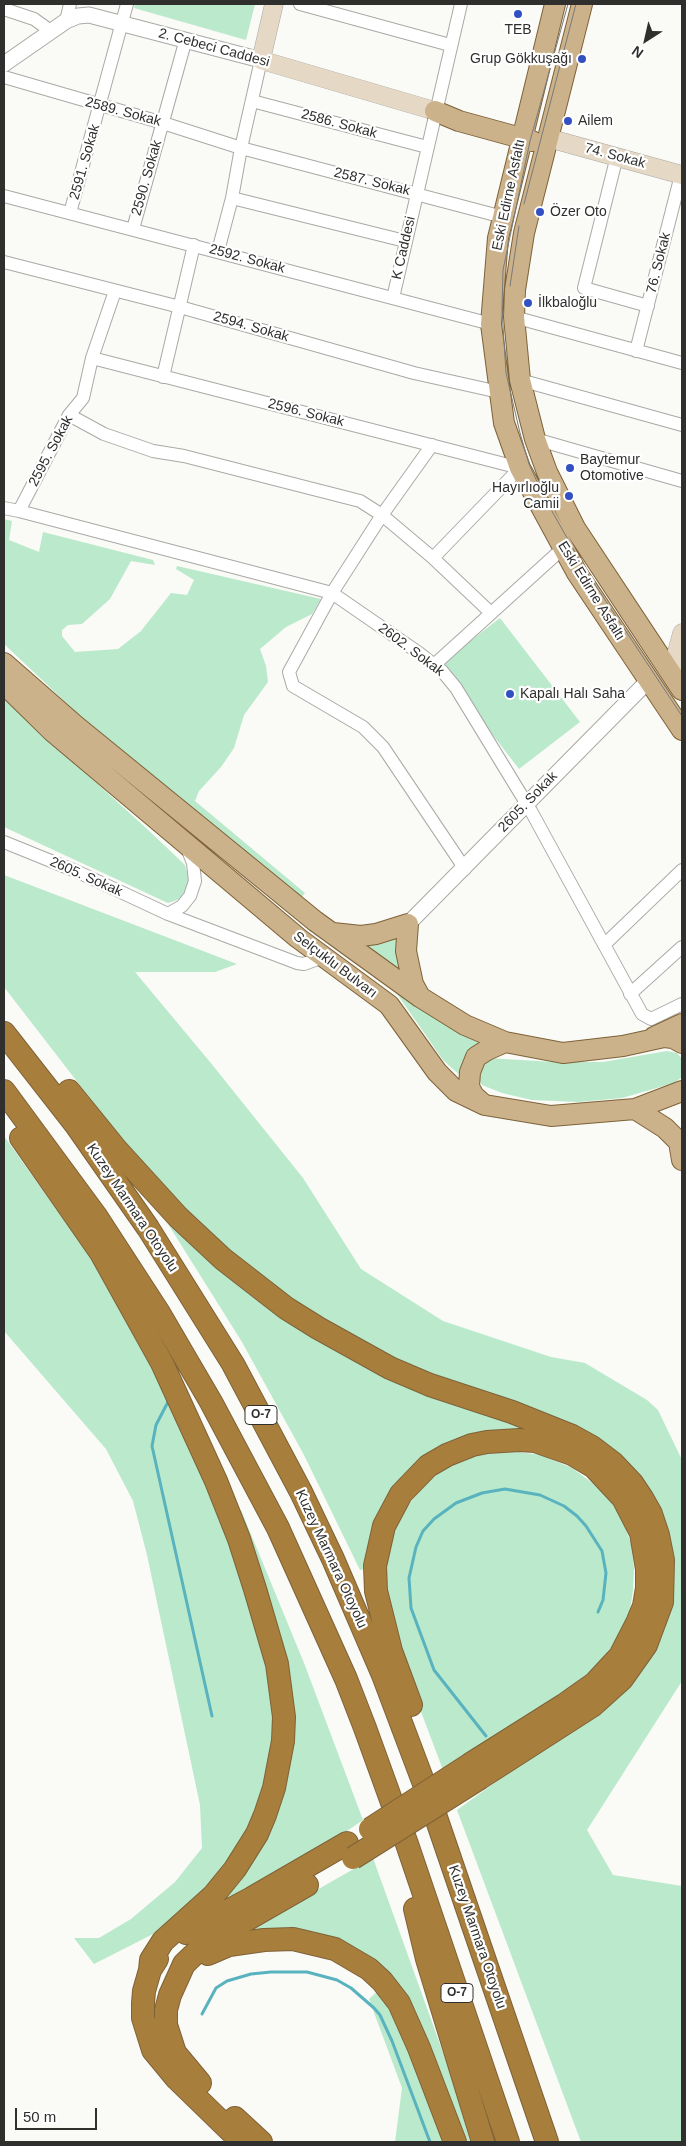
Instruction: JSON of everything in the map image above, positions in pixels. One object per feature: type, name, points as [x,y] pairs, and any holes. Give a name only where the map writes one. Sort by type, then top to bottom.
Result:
[{"type":"highway","points":[[4,1015],[154,1192],[198,1236],[246,1278],[318,1328],[390,1368],[430,1385],[548,1426],[579,1440],[613,1463],[632,1483],[651,1514],[658,1535],[663,1560],[662,1602],[646,1645],[622,1679],[592,1706],[476,1770],[206,1943],[191,1955],[179,1974],[166,2010],[166,2025],[176,2053],[193,2076],[261,2142]]},
{"type":"highway","name":"Kuzey Marmara Otoyolu","points":[[4,1033],[76,1125],[148,1228],[205,1318],[301,1492],[383,1675],[443,1839],[547,2142]]},
{"type":"highway","name":"O-7","points":[[4,1091],[58,1163],[125,1259],[186,1358],[245,1462],[278,1528],[346,1679],[407,1844],[508,2142]]},
{"type":"highway","points":[[4,1115],[66,1200],[101,1253],[162,1363],[192,1425],[236,1531],[256,1589],[277,1664],[284,1717],[283,1741],[274,1788],[265,1815],[254,1840],[235,1869],[208,1901],[163,1941],[151,1960],[144,1991],[143,2018],[153,2050],[177,2079],[242,2142]]},
{"type":"highway","points":[[443,1839],[440,1789],[391,1651],[376,1592],[375,1566],[379,1547],[384,1526],[401,1494],[428,1466],[447,1455],[472,1445],[502,1440],[535,1441],[572,1454],[594,1467],[623,1498],[640,1533],[645,1553],[647,1578],[644,1606],[630,1639],[620,1656],[595,1683],[476,1770]]},
{"type":"highway","points":[[407,1844],[412,1896],[427,1959],[483,2142]]},
{"type":"highway","points":[[150,1970],[158,1958],[180,1936],[350,1850]]},
{"type":"highway","points":[[179,1974],[216,1950],[229,1945],[264,1940],[294,1939],[316,1943],[335,1948],[354,1958],[382,1981],[399,2003],[419,2048],[455,2142]]},
{"type":"main road","points":[[261,60],[274,4]]},
{"type":"main road","name":"Eski Edirne Asfaltı","points":[[556,4],[522,134],[498,238],[491,324],[504,423],[520,468],[562,549],[682,730]]},
{"type":"main road","name":"Eski Edirne Asfaltı","points":[[582,4],[524,233],[515,290],[514,317],[520,380],[535,439],[547,472],[575,528],[677,681]]},
{"type":"main road","name":"2. Cebeci Caddesi","points":[[261,60],[435,111]]},
{"type":"main road","points":[[435,111],[459,121],[522,134],[547,142]]},
{"type":"main road","name":"74. Sokak","points":[[547,142],[617,156],[681,175]]},
{"type":"main road","points":[[677,681],[682,633]]},
{"type":"main road","name":"Selçuklu Bulvarı","points":[[4,663],[76,726],[331,932],[420,997],[465,1026],[505,1042],[563,1053],[623,1046],[652,1038]]},
{"type":"main road","name":"Selçuklu Bulvarı","points":[[4,684],[52,731],[185,843],[323,957],[389,1005],[437,1072],[456,1092],[484,1105],[550,1116],[635,1109],[682,1091]]},
{"type":"main road","points":[[331,932],[361,936],[390,931],[408,924],[406,951],[413,984],[420,997]]},
{"type":"main road","points":[[652,1038],[682,1024]]},
{"type":"main road","points":[[652,1038],[673,1038],[682,1043]]},
{"type":"main road","points":[[484,1105],[474,1096],[469,1087],[470,1072],[476,1057],[505,1042]]},
{"type":"main road","points":[[635,1109],[665,1128],[678,1142],[682,1160]]},
{"type":"street","points":[[66,21],[70,4]]},
{"type":"street","name":"2591. Sokak","points":[[70,213],[127,4]]},
{"type":"street","points":[[300,4],[450,46]]},
{"type":"street","name":"K Caddesi","points":[[393,298],[461,4]]},
{"type":"street","points":[[7,8],[34,20],[52,32]]},
{"type":"street","name":"2. Cebeci Caddesi","points":[[4,64],[66,21],[78,16],[89,15],[261,60]]},
{"type":"street","name":"2590. Sokak","points":[[133,229],[186,39]]},
{"type":"street","points":[[218,251],[232,198],[261,60]]},
{"type":"street","name":"2589. Sokak","points":[[4,77],[163,123],[241,148]]},
{"type":"street","name":"2586. Sokak","points":[[252,101],[427,147]]},
{"type":"street","name":"2587. Sokak","points":[[241,148],[503,216]]},
{"type":"street","points":[[617,156],[584,288],[648,306]]},
{"type":"street","name":"76. Sokak","points":[[636,351],[681,175]]},
{"type":"street","name":"2592. Sokak","points":[[4,196],[491,324]]},
{"type":"street","points":[[232,198],[405,241]]},
{"type":"street","points":[[163,377],[194,246]]},
{"type":"street","name":"2594. Sokak","points":[[4,262],[180,307],[414,373],[499,392]]},
{"type":"street","name":"2595. Sokak","points":[[19,511],[69,414],[84,398],[92,358],[115,291]]},
{"type":"street","points":[[514,317],[682,363]]},
{"type":"street","name":"2596. Sokak","points":[[92,358],[520,468]]},
{"type":"street","points":[[520,380],[682,425]]},
{"type":"street","points":[[69,414],[104,434],[134,445],[360,501],[382,515],[491,613]]},
{"type":"street","points":[[535,439],[682,481]]},
{"type":"street","points":[[432,445],[382,515],[332,594],[289,672],[294,686],[363,728],[383,748],[465,869]]},
{"type":"street","points":[[432,558],[520,468]]},
{"type":"street","points":[[4,508],[19,511]]},
{"type":"street","name":"2602. Sokak","points":[[19,511],[332,594],[434,665],[442,671],[456,688],[526,803],[642,1014],[651,1019],[682,1004]]},
{"type":"street","points":[[434,665],[562,549]]},
{"type":"street","name":"2605. Sokak","points":[[408,924],[465,869],[526,803],[649,680]]},
{"type":"street","name":"2605. Sokak","points":[[4,842],[78,872],[168,914],[297,963],[304,964],[323,957]]},
{"type":"street","points":[[168,914],[182,906],[190,896],[195,881],[193,863],[185,843]]},
{"type":"street","points":[[605,944],[682,870]]},
{"type":"street","points":[[630,994],[682,947]]},
{"type":"green space","points":[[135,4],[255,4],[246,40],[134,8]]},
{"type":"green space","points":[[4,519],[12,521],[9,540],[39,552],[43,532],[153,560],[155,565],[131,561],[110,599],[82,624],[68,625],[62,630],[62,636],[75,652],[118,649],[141,631],[171,593],[187,595],[194,580],[176,569],[177,566],[321,599],[312,614],[286,627],[260,649],[266,666],[268,682],[244,715],[234,748],[221,767],[199,791],[195,801],[305,893],[301,898],[76,712],[4,644]]},
{"type":"green space","points":[[500,618],[580,722],[519,769],[439,665]]},
{"type":"green space","points":[[4,699],[185,865],[189,878],[186,894],[168,903],[4,827]]},
{"type":"green space","points":[[4,875],[237,964],[215,972],[135,972],[303,1178],[361,1269],[443,1321],[551,1357],[585,1363],[647,1400],[658,1410],[682,1460],[682,1681],[587,1830],[613,1875],[682,1886],[682,2142],[581,2142],[457,1810],[514,1769],[601,1714],[624,1692],[655,1651],[672,1604],[650,1497],[455,1383],[382,1354],[317,1319],[232,1256],[140,1163],[4,987]]},
{"type":"green space","points":[[404,933],[405,977],[360,944],[387,942]]},
{"type":"green space","points":[[395,991],[489,1040],[464,1079],[443,1060]]},
{"type":"green space","points":[[667,1051],[677,1053],[682,1059],[682,1077],[674,1083],[622,1098],[579,1102],[532,1100],[502,1093],[482,1085],[478,1077],[480,1069],[487,1058],[555,1062],[603,1062]]},
{"type":"green space","points":[[4,1136],[91,1258],[172,1401],[217,1505],[267,1661],[275,1725],[263,1802],[225,1873],[159,1931],[94,1964],[74,1938],[99,1938],[131,1919],[175,1882],[202,1848],[200,1805],[147,1555],[133,1501],[106,1449],[4,1331]]},
{"type":"green space","points":[[168,1224],[239,1284],[539,1433],[493,1432],[379,1514],[370,1537],[365,1569],[360,1570],[304,1455],[242,1342]]},
{"type":"green space","points":[[511,1451],[541,1455],[572,1468],[595,1485],[612,1503],[623,1521],[631,1544],[634,1568],[629,1616],[613,1645],[591,1671],[551,1701],[443,1770],[409,1680],[382,1578],[389,1543],[400,1515],[431,1478],[453,1464],[478,1455]]},
{"type":"green space","points":[[241,1510],[304,1663],[363,1820],[335,1839],[223,1904],[288,1753],[236,1513]]},
{"type":"green space","points":[[373,1858],[451,2075],[470,2142],[461,2142],[365,1957],[236,1936]]},
{"type":"green space","points":[[379,1990],[395,2011],[448,2142],[395,2142],[402,2088],[369,1999]]},
{"type":"waterway","points":[[169,1400],[156,1425],[152,1446],[212,1716]]},
{"type":"waterway","points":[[486,1736],[434,1670],[411,1608],[409,1578],[416,1547],[423,1531],[434,1519],[456,1503],[482,1493],[505,1489],[540,1495],[564,1506],[586,1526],[602,1551],[606,1573],[603,1600],[598,1612]]},
{"type":"waterway","points":[[202,2014],[216,1988],[227,1981],[251,1974],[307,1972],[337,1980],[351,1988],[380,2015],[392,2041],[430,2142]]},
{"type":"tram line","points":[[568,4],[530,141],[503,270],[502,310],[506,373],[529,464],[544,497],[584,568],[682,716]]},
{"type":"tram line","points":[[524,204],[576,4]]},
{"type":"tram line","points":[[510,286],[519,226]]},
{"type":"place","name":"TEB","points":[[518,14]]},
{"type":"place","name":"Grup Gökkuşağı","points":[[582,59]]},
{"type":"place","name":"Ailem","points":[[568,121]]},
{"type":"place","name":"Özer Oto","points":[[540,212]]},
{"type":"place","name":"İlkbaloğlu","points":[[528,303]]},
{"type":"place","name":"Baytemur Otomotive","points":[[570,468]]},
{"type":"place","name":"Hayırlıoğlu Camii","points":[[569,496]]},
{"type":"place","name":"Kapalı Halı Saha","points":[[510,694]]}]
